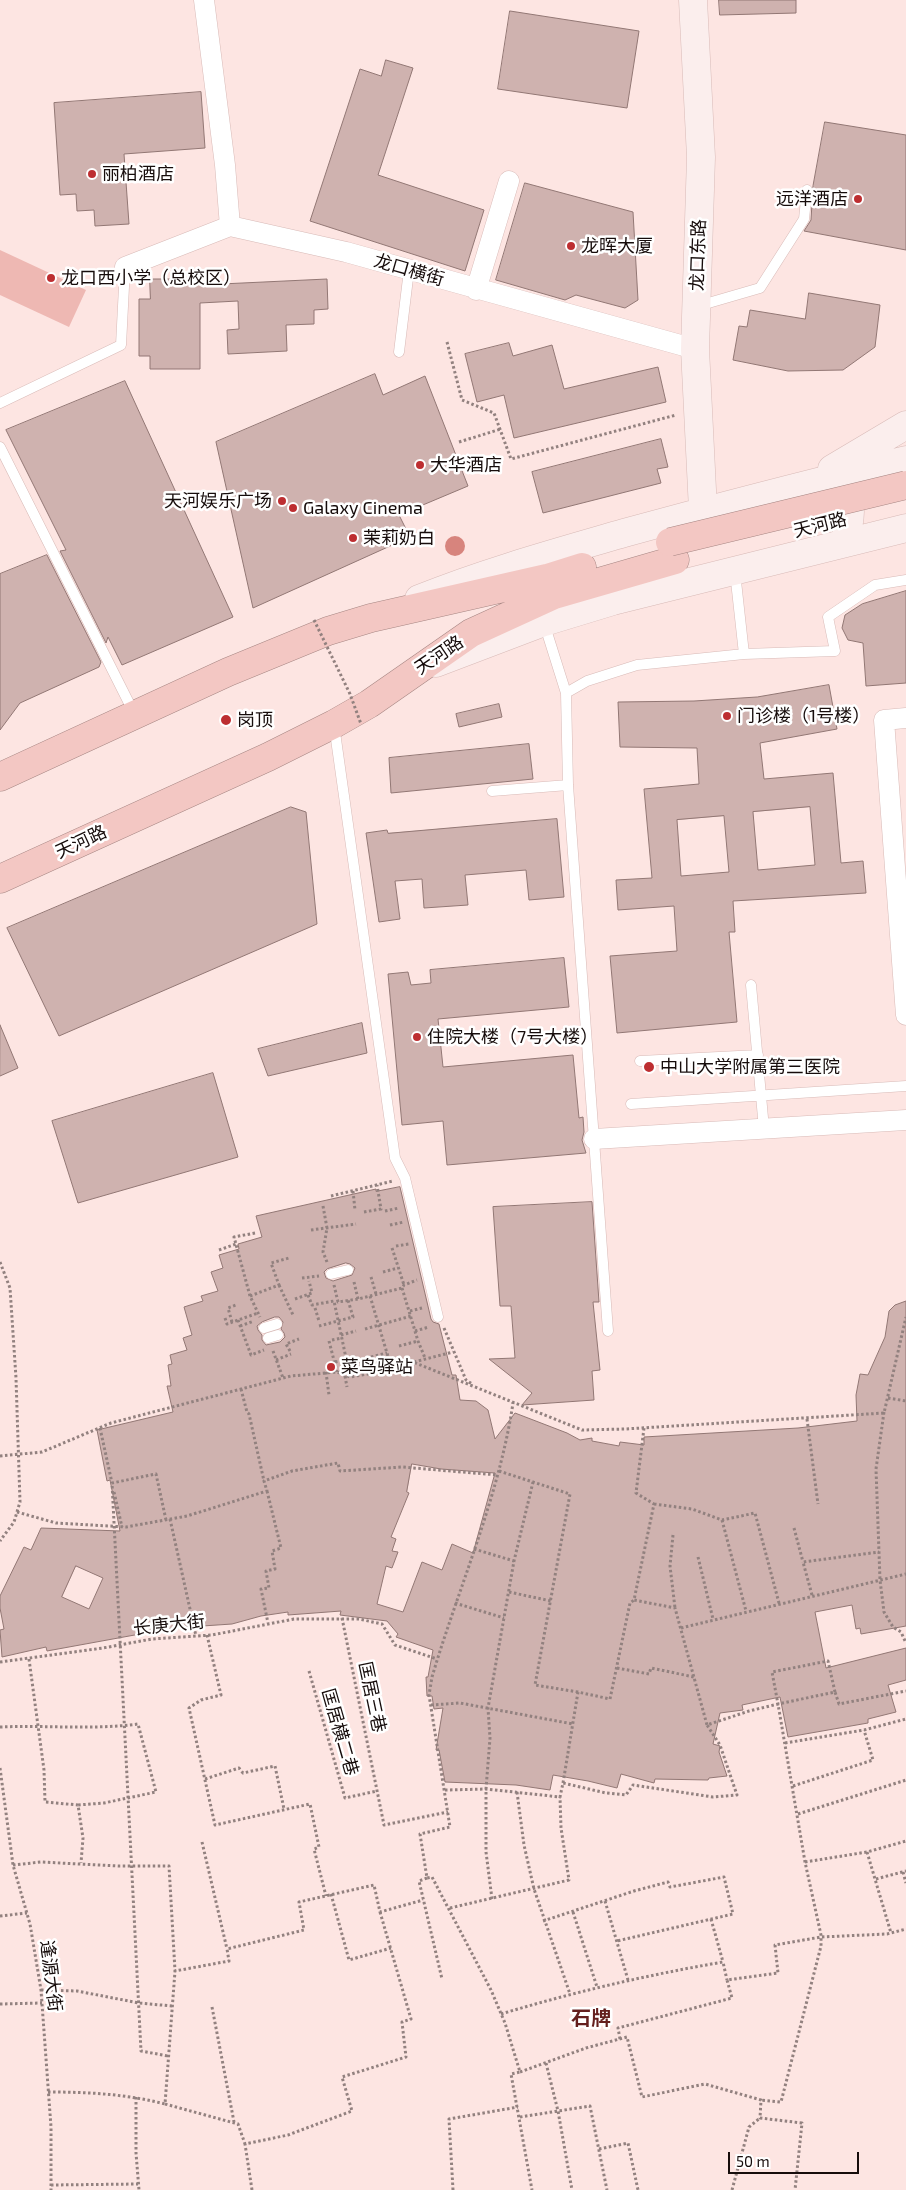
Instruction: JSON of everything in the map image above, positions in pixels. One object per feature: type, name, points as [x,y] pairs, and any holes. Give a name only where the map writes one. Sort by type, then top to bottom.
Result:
[{"type":"highway","name":"天河路","points":[[0,879],[268,757],[334,724],[369,704],[471,634],[554,595],[673,551],[906,485]]},
{"type":"highway","name":"天河路","points":[[0,777],[290,645],[371,618],[673,551],[906,504]]},
{"type":"main road","name":"龙口东路","points":[[693,0],[701,157],[695,349],[703,510]]},
{"type":"main road","points":[[804,485],[906,425]]},
{"type":"main road","points":[[371,618],[506,567],[703,510],[906,460]]},
{"type":"main road","points":[[836,477],[847,495],[851,511],[844,543]]},
{"type":"main road","points":[[416,671],[544,622],[613,601],[906,528]]},
{"type":"street","points":[[126,267],[230,226],[225,165],[204,0]]},
{"type":"street","points":[[476,290],[509,181]]},
{"type":"street","name":"龙口横街","points":[[230,226],[346,252],[476,290],[695,349]]},
{"type":"street","points":[[906,718],[884,720],[906,1015]]},
{"type":"street","points":[[594,1139],[906,1120]]},
{"type":"lane","points":[[697,306],[760,288],[804,219],[807,190]]},
{"type":"lane","points":[[0,403],[121,345],[126,267]]},
{"type":"lane","points":[[399,352],[409,270]]},
{"type":"lane","points":[[0,447],[135,714]]},
{"type":"lane","points":[[735,570],[744,654]]},
{"type":"lane","points":[[566,693],[587,681],[637,664],[744,654],[835,652],[828,617],[875,585],[906,580]]},
{"type":"lane","points":[[544,622],[566,693],[568,786],[608,1331]]},
{"type":"lane","points":[[334,724],[395,1158],[405,1178],[427,1277],[438,1316]]},
{"type":"lane","points":[[492,791],[568,786]]},
{"type":"lane","points":[[751,986],[764,1129]]},
{"type":"lane","points":[[640,1061],[758,1055]]},
{"type":"lane","points":[[631,1104],[906,1086]]},
{"type":"lane","points":[[331,1274],[348,1270]]},
{"type":"path","points":[[447,342],[462,400],[494,412],[511,459],[697,410]]},
{"type":"path","points":[[459,442],[501,429]]},
{"type":"path","points":[[314,620],[350,694],[361,724]]},
{"type":"path","points":[[331,1196],[405,1178]]},
{"type":"path","points":[[364,1212],[381,1209],[377,1185]]},
{"type":"path","points":[[353,1191],[355,1210]]},
{"type":"path","points":[[323,1206],[327,1228],[323,1252],[331,1274],[337,1322],[350,1377]]},
{"type":"path","points":[[312,1230],[356,1224]]},
{"type":"path","points":[[255,1233],[234,1238],[250,1296],[258,1313],[272,1334],[276,1360],[283,1378]]},
{"type":"path","points":[[219,1250],[236,1244]]},
{"type":"path","points":[[392,1248],[418,1341],[426,1358]]},
{"type":"path","points":[[289,1258],[271,1263],[293,1314]]},
{"type":"path","points":[[0,1262],[10,1288],[16,1378],[20,1502],[14,1522],[0,1541]]},
{"type":"path","points":[[383,1272],[398,1268]]},
{"type":"path","points":[[371,1277],[376,1294]]},
{"type":"path","points":[[308,1295],[312,1306],[334,1301],[336,1303],[370,1296],[427,1277]]},
{"type":"path","points":[[295,1299],[312,1293],[308,1281]]},
{"type":"path","points":[[354,1282],[358,1299]]},
{"type":"path","points":[[250,1296],[279,1285]]},
{"type":"path","points":[[370,1296],[392,1370]]},
{"type":"path","points":[[315,1308],[319,1323],[337,1322],[353,1317],[348,1300]]},
{"type":"path","points":[[232,1322],[228,1308],[236,1305]]},
{"type":"path","points":[[225,1318],[227,1324],[258,1313]]},
{"type":"path","points":[[365,1329],[411,1316]]},
{"type":"path","points":[[438,1316],[466,1380],[513,1403]]},
{"type":"path","points":[[906,1317],[884,1412],[876,1468],[880,1580],[884,1612],[893,1627],[901,1632],[906,1643]]},
{"type":"path","points":[[238,1320],[251,1355],[272,1334]]},
{"type":"path","points":[[337,1372],[331,1341],[356,1331]]},
{"type":"path","points":[[276,1360],[290,1352],[286,1344],[299,1339]]},
{"type":"path","points":[[399,1346],[418,1341]]},
{"type":"path","points":[[0,1456],[18,1456],[42,1452],[111,1423],[283,1378],[326,1372],[337,1372],[350,1377],[392,1370],[426,1358],[453,1352]]},
{"type":"path","points":[[371,1357],[387,1353]]},
{"type":"path","points":[[335,1362],[346,1360]]},
{"type":"path","points":[[348,1364],[367,1360]]},
{"type":"path","points":[[413,1362],[582,1430],[807,1419],[884,1412]]},
{"type":"path","points":[[326,1372],[329,1395]]},
{"type":"path","points":[[345,1376],[347,1387]]},
{"type":"path","points":[[240,1389],[249,1414],[281,1548],[272,1551],[276,1569],[266,1572],[269,1588],[261,1589],[268,1623]]},
{"type":"path","points":[[888,1398],[906,1402]]},
{"type":"path","points":[[427,1878],[420,1834],[450,1827],[431,1705],[432,1677],[499,1473],[513,1403]]},
{"type":"path","points":[[807,1419],[818,1504]]},
{"type":"path","points":[[100,1428],[122,1527]]},
{"type":"path","points":[[644,1428],[636,1493],[654,1504],[692,1509],[722,1520],[755,1513],[779,1603]]},
{"type":"path","points":[[264,1481],[292,1471],[338,1463],[340,1471],[402,1467],[499,1473],[570,1494],[535,1685],[610,1699],[630,1603],[634,1600],[654,1504]]},
{"type":"path","points":[[112,1482],[156,1474],[166,1520]]},
{"type":"path","points":[[112,1482],[141,2051],[168,2056]]},
{"type":"path","points":[[492,1899],[486,1852],[486,1789],[490,1738],[488,1708],[514,1561],[533,1482]]},
{"type":"path","points":[[17,1512],[56,1523],[122,1527],[166,1520],[267,1491]]},
{"type":"path","points":[[170,1519],[196,1636]]},
{"type":"path","points":[[722,1520],[746,1611]]},
{"type":"path","points":[[794,1528],[812,1595]]},
{"type":"path","points":[[563,1783],[606,1793],[626,1795],[633,1784],[713,1797],[737,1795],[720,1745],[708,1725],[676,1608],[670,1566],[673,1535]]},
{"type":"path","points":[[474,1549],[514,1561]]},
{"type":"path","points":[[803,1562],[879,1552]]},
{"type":"path","points":[[698,1557],[713,1619]]},
{"type":"path","points":[[681,1628],[812,1595],[906,1574]]},
{"type":"path","points":[[508,1592],[551,1600]]},
{"type":"path","points":[[634,1600],[676,1608]]},
{"type":"path","points":[[455,1603],[504,1618]]},
{"type":"path","name":"长庚大街","points":[[0,1662],[152,1639],[207,1635],[294,1619],[342,1618]]},
{"type":"path","name":"匡居三巷","points":[[437,1659],[395,1645],[382,1624],[359,1619],[342,1618],[384,1825],[448,1812]]},
{"type":"path","points":[[207,1635],[221,1695],[201,1700],[189,1708],[215,1825],[310,1804],[319,1847],[314,1849],[326,1896]]},
{"type":"path","points":[[0,1727],[39,1725],[105,1728],[138,1724],[156,1792],[78,1805],[44,1802],[44,1770],[39,1725],[29,1659]]},
{"type":"path","points":[[532,2190],[512,2074],[586,2048],[627,2037],[642,2097],[705,2084],[761,2100],[781,2102],[821,1946],[821,1937],[804,1862],[798,1814],[772,1672],[828,1661],[835,1692],[840,1704],[906,1691]]},
{"type":"path","points":[[617,1668],[649,1674],[651,1668],[694,1677]]},
{"type":"path","name":"匡居横二巷","points":[[309,1671],[344,1798],[377,1791]]},
{"type":"path","points":[[450,1908],[569,1880],[560,1797],[578,1692]]},
{"type":"path","points":[[708,1725],[749,1711],[835,1692]]},
{"type":"path","points":[[431,1705],[460,1703],[572,1724]]},
{"type":"path","points":[[785,1743],[864,1730],[906,1719]]},
{"type":"path","points":[[793,1786],[873,1760],[864,1730]]},
{"type":"path","points":[[205,1779],[239,1768],[243,1773],[275,1766],[284,1809]]},
{"type":"path","name":"逢源大街","points":[[0,1768],[12,1865],[26,1913],[41,1990],[51,2127],[51,2188]]},
{"type":"path","points":[[798,1814],[906,1780]]},
{"type":"path","points":[[445,1790],[486,1789],[560,1797]]},
{"type":"path","points":[[517,1792],[524,1845],[534,1889],[570,1994]]},
{"type":"path","points":[[78,1805],[83,1838],[81,1864]]},
{"type":"path","points":[[804,1862],[867,1852],[906,1841]]},
{"type":"path","points":[[175,1970],[229,1961],[202,1842]]},
{"type":"path","points":[[867,1852],[891,1933]]},
{"type":"path","points":[[12,1865],[41,1862],[169,1866],[175,1970],[165,2104]]},
{"type":"path","points":[[876,1879],[904,1871],[906,1883]]},
{"type":"path","points":[[442,1979],[419,1881],[432,1877],[450,1908],[501,2014],[520,2072]]},
{"type":"path","points":[[544,1921],[604,1900],[668,1882],[670,1887],[724,1877],[733,1914],[617,1942]]},
{"type":"path","points":[[227,1949],[304,1930],[299,1902],[374,1884],[380,1912],[412,2019],[402,2022],[406,2057],[342,2077],[352,2111],[288,2135],[245,2144]]},
{"type":"path","points":[[331,1894],[349,1960],[391,1948]]},
{"type":"path","points":[[380,1912],[423,1900]]},
{"type":"path","points":[[604,1900],[628,1980]]},
{"type":"path","points":[[572,1912],[597,1987]]},
{"type":"path","points":[[0,1916],[26,1913]]},
{"type":"path","points":[[620,2039],[618,2028],[732,1998],[712,1919]]},
{"type":"path","points":[[727,1980],[778,1974],[776,1945],[821,1937],[891,1933],[906,1929]]},
{"type":"path","points":[[501,2014],[597,1987],[722,1962]]},
{"type":"path","points":[[41,1990],[76,1991],[139,2003],[172,2006]]},
{"type":"path","points":[[0,2004],[42,2003]]},
{"type":"path","points":[[212,2007],[234,2122]]},
{"type":"path","points":[[546,2063],[558,2111],[572,2190]]},
{"type":"path","points":[[48,2092],[93,2092],[136,2097],[234,2122],[238,2124],[245,2144],[252,2190]]},
{"type":"path","points":[[136,2097],[139,2190]]},
{"type":"path","points":[[760,2118],[761,2100]]},
{"type":"path","points":[[520,2117],[590,2106],[607,2190]]},
{"type":"path","points":[[453,2190],[449,2118],[518,2107]]},
{"type":"path","points":[[732,2190],[749,2127],[760,2118],[802,2124],[795,2190]]},
{"type":"path","points":[[599,2149],[628,2143],[638,2190]]},
{"type":"path","points":[[51,2188],[138,2184]]},
{"type":"shaded area","points":[[0,250],[86,290],[69,327],[0,295]]},
{"type":"shaded area","points":[[455,536],[462,539],[465,546],[462,553],[455,556],[448,553],[445,546],[448,539]]},
{"type":"building","points":[[719,0],[796,0],[796,13],[720,15]]},
{"type":"building","points":[[510,11],[639,31],[627,108],[498,89]]},
{"type":"building","points":[[386,60],[413,68],[378,175],[484,210],[465,271],[310,221],[360,69],[381,76]]},
{"type":"building","name":"丽柏酒店","points":[[201,92],[205,148],[124,154],[129,224],[95,226],[94,210],[77,211],[76,194],[60,195],[54,103]]},
{"type":"building","name":"远洋酒店","points":[[825,122],[906,135],[906,250],[804,231],[811,220],[813,186]]},
{"type":"building","name":"龙晖大厦","points":[[525,183],[633,212],[638,300],[625,308],[576,295],[565,300],[496,280]]},
{"type":"building","points":[[150,279],[200,279],[200,285],[327,279],[328,309],[314,310],[314,324],[286,325],[287,351],[228,354],[227,330],[239,329],[238,301],[200,303],[200,369],[150,369],[150,356],[139,356],[139,299],[150,299]]},
{"type":"building","points":[[809,293],[880,305],[875,347],[843,370],[788,371],[733,360],[739,326],[747,327],[750,310],[805,319]]},
{"type":"building","points":[[509,343],[513,356],[552,345],[564,389],[658,367],[666,402],[514,438],[504,395],[477,402],[465,354]]},
{"type":"building","points":[[375,374],[383,395],[425,376],[468,486],[399,515],[410,537],[253,608],[216,442]]},
{"type":"building","points":[[125,381],[233,617],[122,665],[108,637],[106,643],[60,551],[66,550],[6,430]]},
{"type":"building","points":[[661,439],[668,467],[657,469],[661,483],[543,513],[532,472]]},
{"type":"building","points":[[47,555],[101,662],[99,667],[20,703],[0,730],[0,574]]},
{"type":"building","points":[[906,591],[906,683],[866,686],[863,643],[848,640],[842,628],[845,615],[862,604]]},
{"type":"building","points":[[829,685],[837,729],[760,743],[764,779],[833,773],[841,863],[863,861],[866,893],[733,901],[735,932],[729,932],[737,1022],[617,1033],[610,956],[677,951],[674,906],[618,910],[616,880],[652,878],[644,789],[699,784],[697,748],[620,747],[618,702],[694,701],[757,697]],"holes":[[[810,807],[815,865],[758,870],[753,812]],[[724,816],[729,872],[681,876],[677,820]]]},
{"type":"building","points":[[499,704],[502,717],[459,727],[456,714]]},
{"type":"building","points":[[529,744],[533,779],[391,793],[389,758]]},
{"type":"building","points":[[291,807],[306,812],[317,924],[59,1036],[7,928]]},
{"type":"building","points":[[557,819],[564,897],[529,900],[526,870],[465,875],[468,905],[424,908],[422,879],[395,881],[400,919],[379,922],[366,833],[387,830],[388,833]]},
{"type":"building","name":"住院大楼（7号大楼）","points":[[564,958],[569,1007],[438,1019],[443,1067],[573,1055],[579,1118],[583,1117],[584,1132],[582,1140],[586,1153],[447,1165],[443,1121],[402,1125],[388,974],[408,972],[411,985],[431,983],[430,970]]},
{"type":"building","points":[[362,1023],[367,1053],[268,1076],[258,1049]]},
{"type":"building","points":[[0,1025],[18,1068],[0,1076]]},
{"type":"building","points":[[213,1073],[238,1157],[78,1203],[52,1121]]},
{"type":"building","points":[[400,1187],[431,1319],[439,1324],[452,1375],[456,1375],[460,1400],[476,1401],[488,1410],[495,1439],[515,1413],[580,1440],[592,1438],[592,1441],[619,1446],[620,1442],[644,1445],[644,1437],[798,1428],[857,1421],[856,1395],[860,1374],[868,1375],[885,1337],[889,1311],[895,1305],[906,1301],[906,1626],[861,1634],[860,1628],[856,1629],[852,1605],[815,1612],[826,1668],[906,1648],[906,1680],[888,1685],[896,1712],[868,1719],[868,1723],[788,1737],[780,1697],[742,1705],[743,1710],[720,1713],[713,1744],[720,1746],[719,1752],[727,1776],[709,1778],[708,1780],[655,1779],[654,1783],[621,1774],[617,1788],[553,1775],[550,1790],[516,1785],[445,1782],[439,1750],[436,1750],[443,1708],[434,1709],[432,1696],[427,1696],[426,1677],[428,1677],[433,1650],[396,1637],[398,1634],[387,1621],[340,1615],[341,1611],[288,1615],[288,1612],[261,1616],[232,1624],[173,1628],[47,1651],[46,1647],[2,1657],[0,1630],[4,1629],[0,1596],[24,1547],[31,1550],[41,1528],[120,1531],[110,1480],[107,1481],[97,1430],[173,1412],[167,1386],[171,1386],[168,1365],[172,1364],[170,1355],[187,1350],[183,1338],[192,1335],[184,1307],[203,1301],[201,1296],[218,1291],[211,1272],[223,1268],[219,1255],[239,1249],[238,1244],[262,1237],[256,1216],[376,1189],[376,1191]],"holes":[[[346,1263],[355,1268],[352,1275],[333,1281],[326,1278],[324,1272],[327,1269]],[[279,1317],[283,1322],[281,1329],[285,1337],[280,1342],[266,1345],[257,1326],[262,1322]],[[412,1464],[441,1469],[495,1473],[473,1553],[452,1544],[442,1570],[422,1562],[403,1612],[377,1604],[386,1566],[392,1568],[398,1552],[392,1551],[396,1539],[391,1537],[409,1493],[407,1492]],[[76,1566],[103,1578],[89,1609],[62,1597]]]},
{"type":"building","points":[[592,1202],[599,1302],[593,1302],[600,1370],[592,1371],[594,1400],[522,1405],[532,1393],[489,1359],[515,1358],[511,1306],[500,1306],[493,1207]]},
{"type":"place","name":"丽柏酒店","points":[[92,174]]},
{"type":"place","name":"远洋酒店","points":[[858,199]]},
{"type":"place","name":"龙晖大厦","points":[[571,246]]},
{"type":"place","name":"龙口西小学（总校区）","points":[[51,278]]},
{"type":"place","name":"大华酒店","points":[[420,465]]},
{"type":"place","name":"天河娱乐广场","points":[[282,501]]},
{"type":"place","name":"Galaxy Cinema","points":[[293,508]]},
{"type":"place","name":"茉莉奶白","points":[[353,538]]},
{"type":"place","name":"门诊楼（1号楼）","points":[[727,716]]},
{"type":"place","name":"岗顶","points":[[226,720]]},
{"type":"place","name":"住院大楼（7号大楼）","points":[[417,1037]]},
{"type":"place","name":"中山大学附属第三医院","points":[[649,1067]]},
{"type":"place","name":"菜鸟驿站","points":[[331,1367]]},
{"type":"district","name":"石牌","points":[[591,2018]]}]
